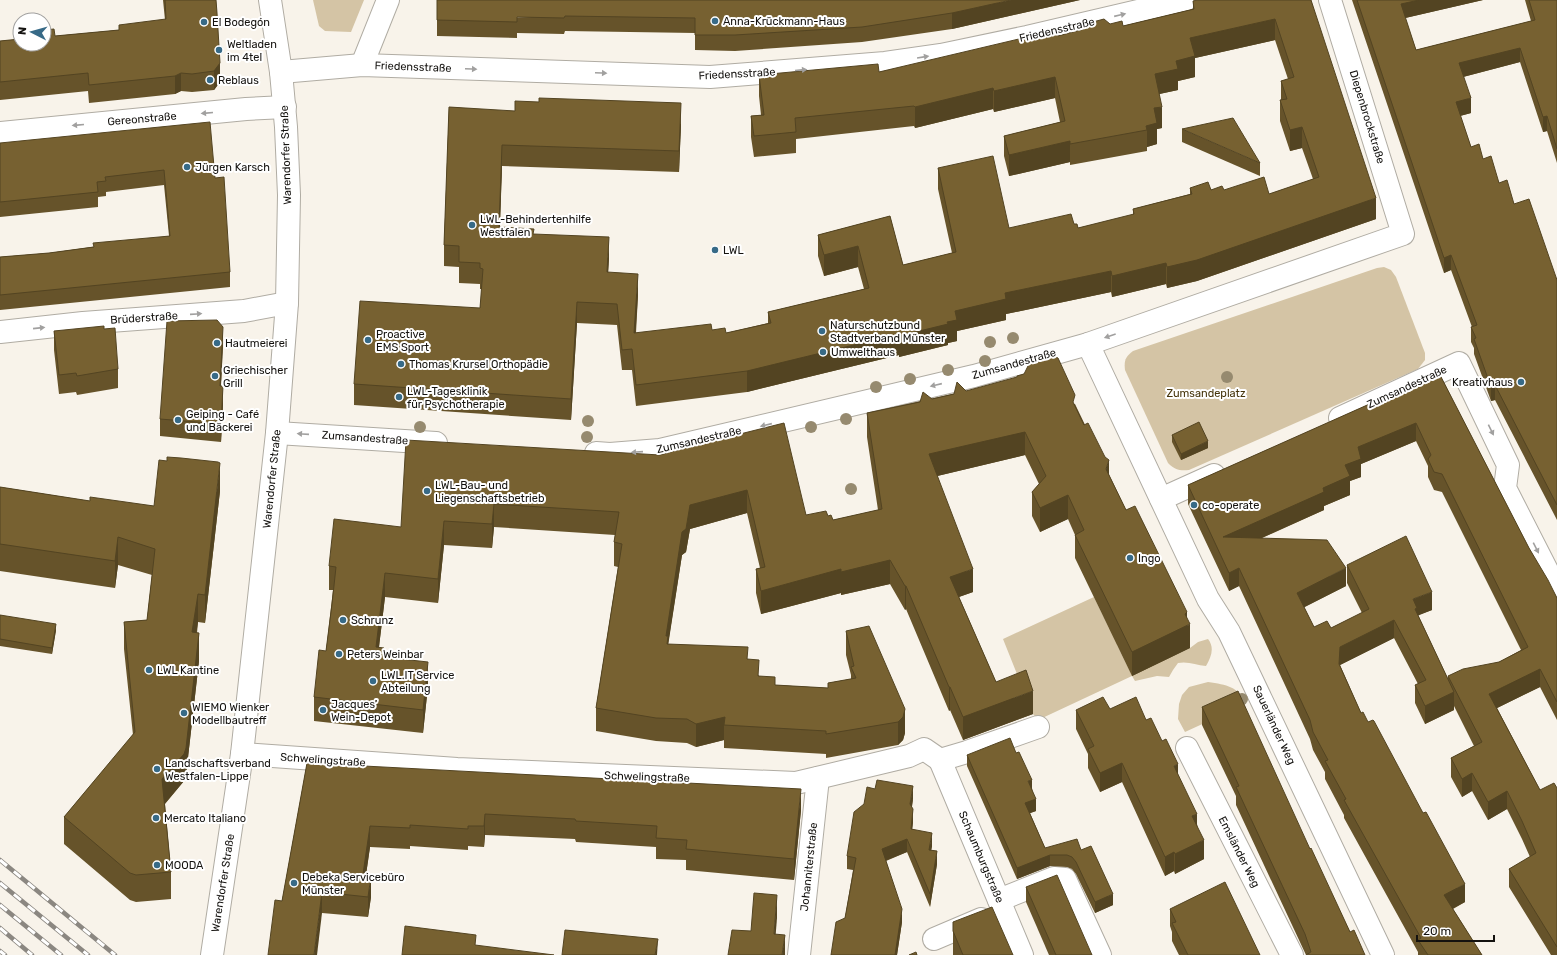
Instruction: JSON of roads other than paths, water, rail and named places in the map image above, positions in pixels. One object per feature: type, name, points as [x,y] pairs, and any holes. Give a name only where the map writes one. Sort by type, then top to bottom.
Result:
[{"type":"street","name":"Warendorfer Straße","points":[[212,955],[242,754],[277,433],[287,303],[289,195],[285,107],[270,0]]},
{"type":"street","points":[[362,65],[388,0]]},
{"type":"street","name":"Friedensstraße","points":[[281,72],[362,65],[710,77],[885,64],[941,55],[1027,37],[1186,0]]},
{"type":"street","name":"Diepenbrockstraße","points":[[1330,0],[1403,234]]},
{"type":"street","name":"Gereonstraße","points":[[0,133],[246,109],[285,107]]},
{"type":"street","name":"Zumsandestraße","points":[[580,452],[610,454],[660,450],[974,376],[1088,344],[1403,234]]},
{"type":"street","name":"Brüderstraße","points":[[0,332],[83,323],[244,311],[287,303]]},
{"type":"street","points":[[1088,344],[1160,498],[1231,468]]},
{"type":"street","name":"Zumsandestraße","points":[[1322,426],[1459,363],[1508,465],[1505,488],[1557,590]]},
{"type":"street","name":"Zumsandestraße","points":[[277,433],[457,444]]},
{"type":"street","name":"Sauerländer Weg","points":[[1160,498],[1208,599],[1229,632],[1257,689],[1383,955]]},
{"type":"street","points":[[940,760],[1038,727]]},
{"type":"street","name":"Emsländer Weg","points":[[1187,748],[1292,955]]},
{"type":"street","name":"Schwelingstraße","points":[[242,754],[457,770],[796,783],[909,756],[924,749],[940,760]]},
{"type":"street","name":"Schaumburgstraße","points":[[940,760],[1022,955]]},
{"type":"street","name":"Johanniterstraße","points":[[799,955],[818,778]]},
{"type":"street","points":[[934,939],[1054,878],[1065,879],[1100,955]]},
{"type":"railway","points":[[0,860],[115,955]]},
{"type":"railway","points":[[0,883],[88,955]]},
{"type":"railway","points":[[0,905],[61,955]]},
{"type":"railway","points":[[0,928],[32,955]]},
{"type":"railway","points":[[0,951],[5,955]]},
{"type":"place","name":"Anna-Krückmann-Haus","points":[[715,21]]},
{"type":"place","name":"El Bodegón","points":[[204,22]]},
{"type":"place","name":"Weltladen im 4tel","points":[[219,50]]},
{"type":"place","name":"Reblaus","points":[[210,80]]},
{"type":"place","name":"Jürgen Karsch","points":[[187,167]]},
{"type":"place","name":"LWL-Behindertenhilfe Westfalen","points":[[472,225]]},
{"type":"place","name":"LWL","points":[[715,250]]},
{"type":"place","name":"Naturschutzbund Stadtverband Münster","points":[[822,331]]},
{"type":"place","name":"Proactive EMS Sport","points":[[368,340]]},
{"type":"place","name":"Hautmeierei","points":[[217,343]]},
{"type":"place","name":"Umwelthaus","points":[[823,352]]},
{"type":"place","name":"Thomas Krursel Orthopädie","points":[[401,364]]},
{"type":"place","name":"Griechischer Grill","points":[[215,376]]},
{"type":"place","name":"Kreativhaus","points":[[1521,382]]},
{"type":"place","name":"LWL-Tagesklinik für Psychotherapie","points":[[399,397]]},
{"type":"place","name":"Geiping - Café und Bäckerei","points":[[178,420]]},
{"type":"place","name":"LWL-Bau- und Liegenschaftsbetrieb","points":[[427,491]]},
{"type":"place","name":"co-operate","points":[[1194,505]]},
{"type":"place","name":"Ingo","points":[[1130,558]]},
{"type":"place","name":"Schrunz","points":[[343,620]]},
{"type":"place","name":"Peters Weinbar","points":[[339,654]]},
{"type":"place","name":"LWL Kantine","points":[[149,670]]},
{"type":"place","name":"LWL.IT Service Abteilung","points":[[373,681]]},
{"type":"place","name":"Jacques’ Wein-Depot","points":[[323,710]]},
{"type":"place","name":"WIEMO Wienker Modellbautreff","points":[[184,713]]},
{"type":"place","name":"Landschaftsverband Westfalen-Lippe","points":[[157,769]]},
{"type":"place","name":"Mercato Italiano","points":[[156,818]]},
{"type":"place","name":"MOODA","points":[[157,865]]},
{"type":"place","name":"Debeka Servicebüro Münster","points":[[294,883]]},
{"type":"park label","name":"Zumsandeplatz","points":[[1206,393]]}]
